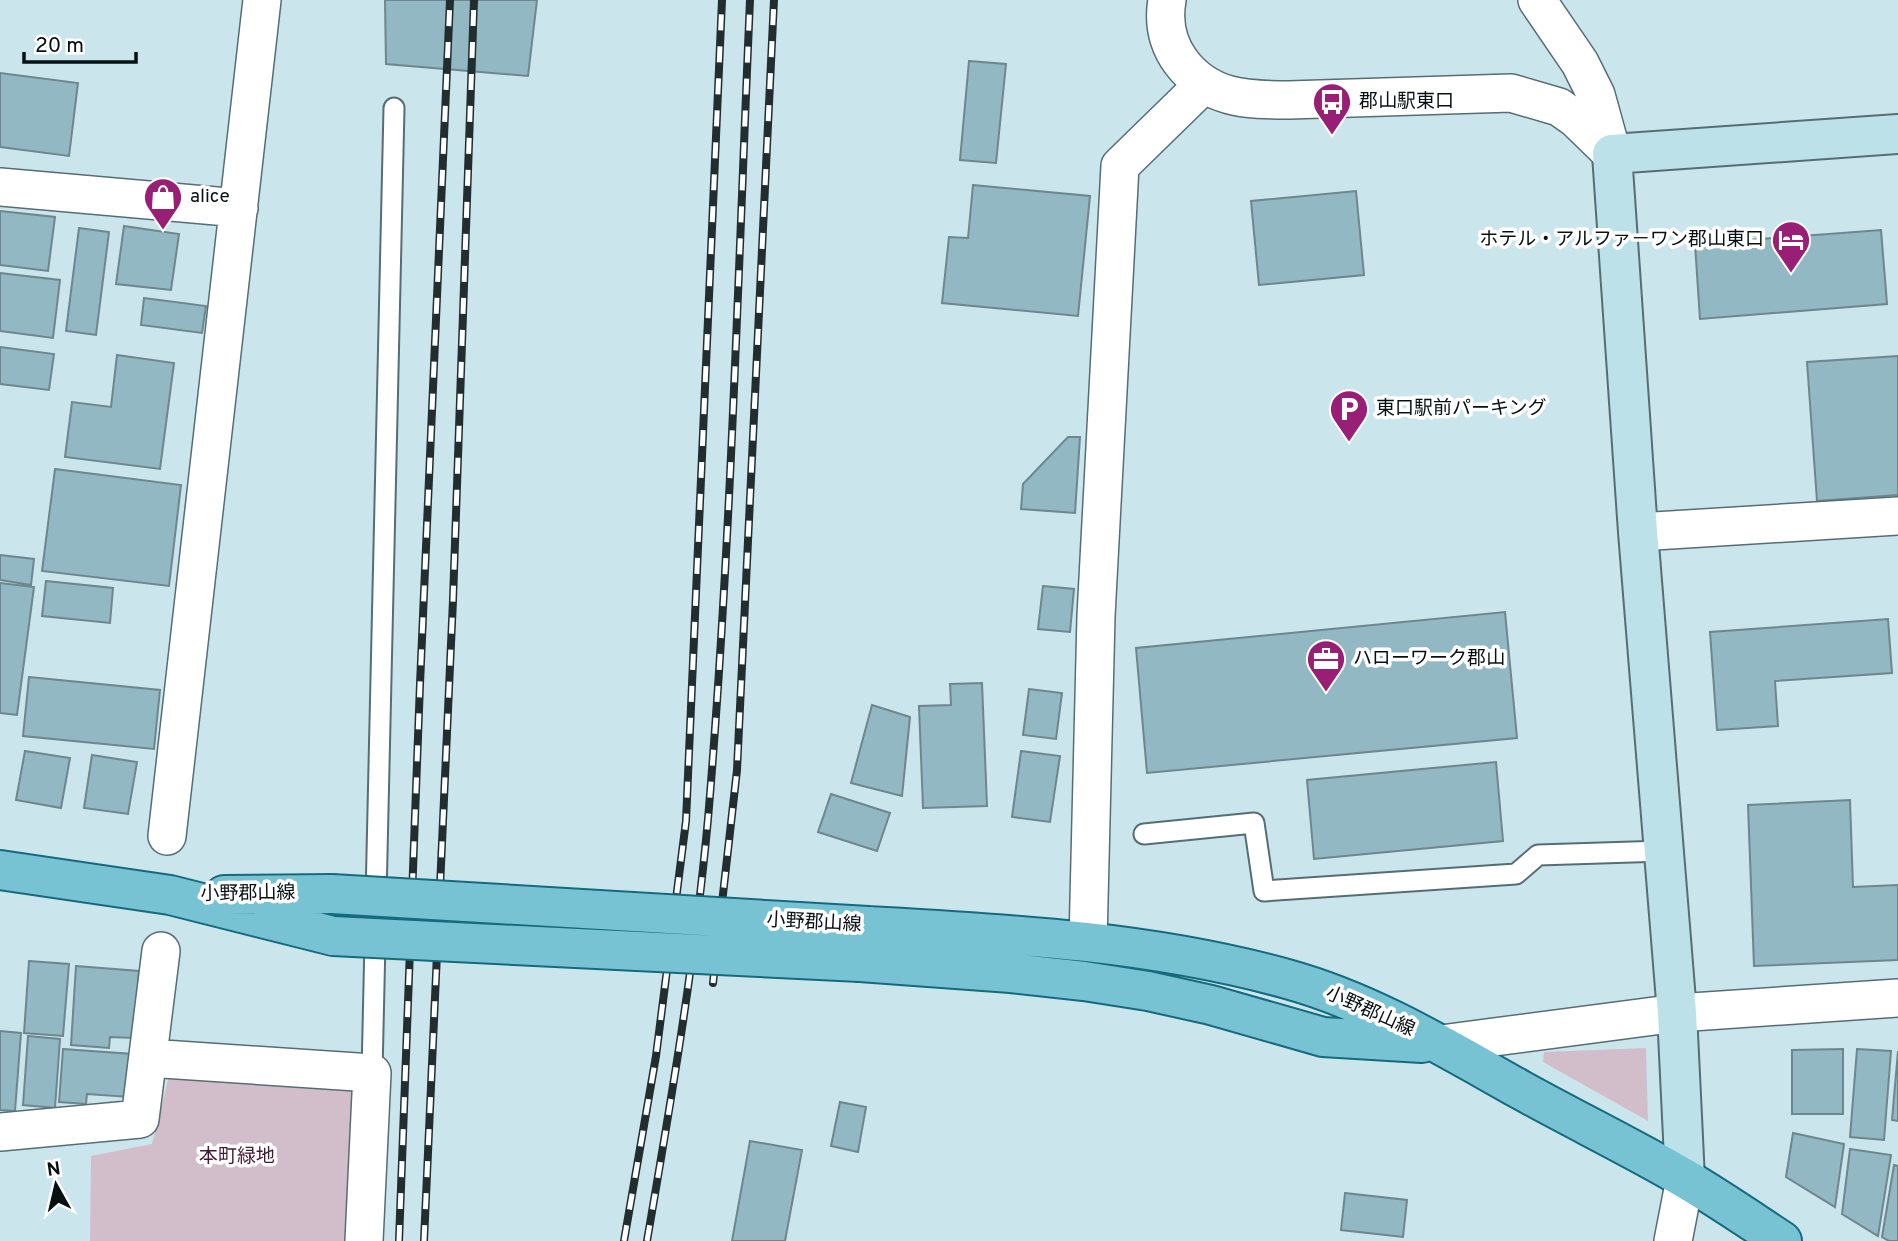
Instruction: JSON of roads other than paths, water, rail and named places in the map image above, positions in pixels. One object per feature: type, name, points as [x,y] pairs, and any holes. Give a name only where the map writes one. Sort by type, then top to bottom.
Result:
[{"type":"main road","name":"小野郡山線","points":[[0,870],[170,895],[333,936],[864,944],[1087,941],[1218,962],[1339,995],[1441,1044],[1685,1179],[1782,1241]]},
{"type":"main road","name":"小野郡山線","points":[[170,895],[332,894],[864,944],[1011,973],[1148,991],[1211,1004],[1323,1037],[1441,1044]]},
{"type":"street","points":[[167,836],[262,0]]},
{"type":"street","points":[[1167,0],[1167,37],[1181,61],[1203,85],[1228,95],[1254,100],[1511,93],[1559,107],[1576,119],[1612,154],[1898,134]]},
{"type":"street","points":[[1537,0],[1580,63],[1596,94],[1612,154],[1677,1013],[1685,1179],[1673,1241]]},
{"type":"street","points":[[1087,941],[1096,616],[1120,166],[1203,85]]},
{"type":"street","points":[[0,187],[239,208]]},
{"type":"street","points":[[1639,532],[1898,516]]},
{"type":"street","points":[[0,1132],[140,1119],[161,951]]},
{"type":"street","points":[[1441,1044],[1677,1013],[1898,998]]},
{"type":"street","points":[[148,1058],[372,1073],[364,1241]]},
{"type":"lane","points":[[372,1073],[394,108]]},
{"type":"lane","points":[[1144,834],[1254,823],[1264,891],[1517,874],[1538,855],[1664,851]]},
{"type":"railway","points":[[399,1241],[450,0]]},
{"type":"railway","points":[[424,1241],[453,600],[474,0]]},
{"type":"railway","points":[[624,1241],[656,1056],[686,821],[722,0]]},
{"type":"railway","points":[[647,1241],[689,978],[708,819],[728,512],[750,0]]},
{"type":"railway","points":[[713,983],[737,770],[774,0]]},
{"type":"place","name":"郡山駅東口","points":[[1332,136]]},
{"type":"place","name":"alice","points":[[163,231]]},
{"type":"place","name":"ホテル・アルファ－ワン郡山東口","points":[[1791,274]]},
{"type":"place","name":"東口駅前パーキング","points":[[1349,443]]},
{"type":"place","name":"ハローワーク郡山","points":[[1326,693]]},
{"type":"park label","name":"本町緑地","points":[[237,1157]]}]
